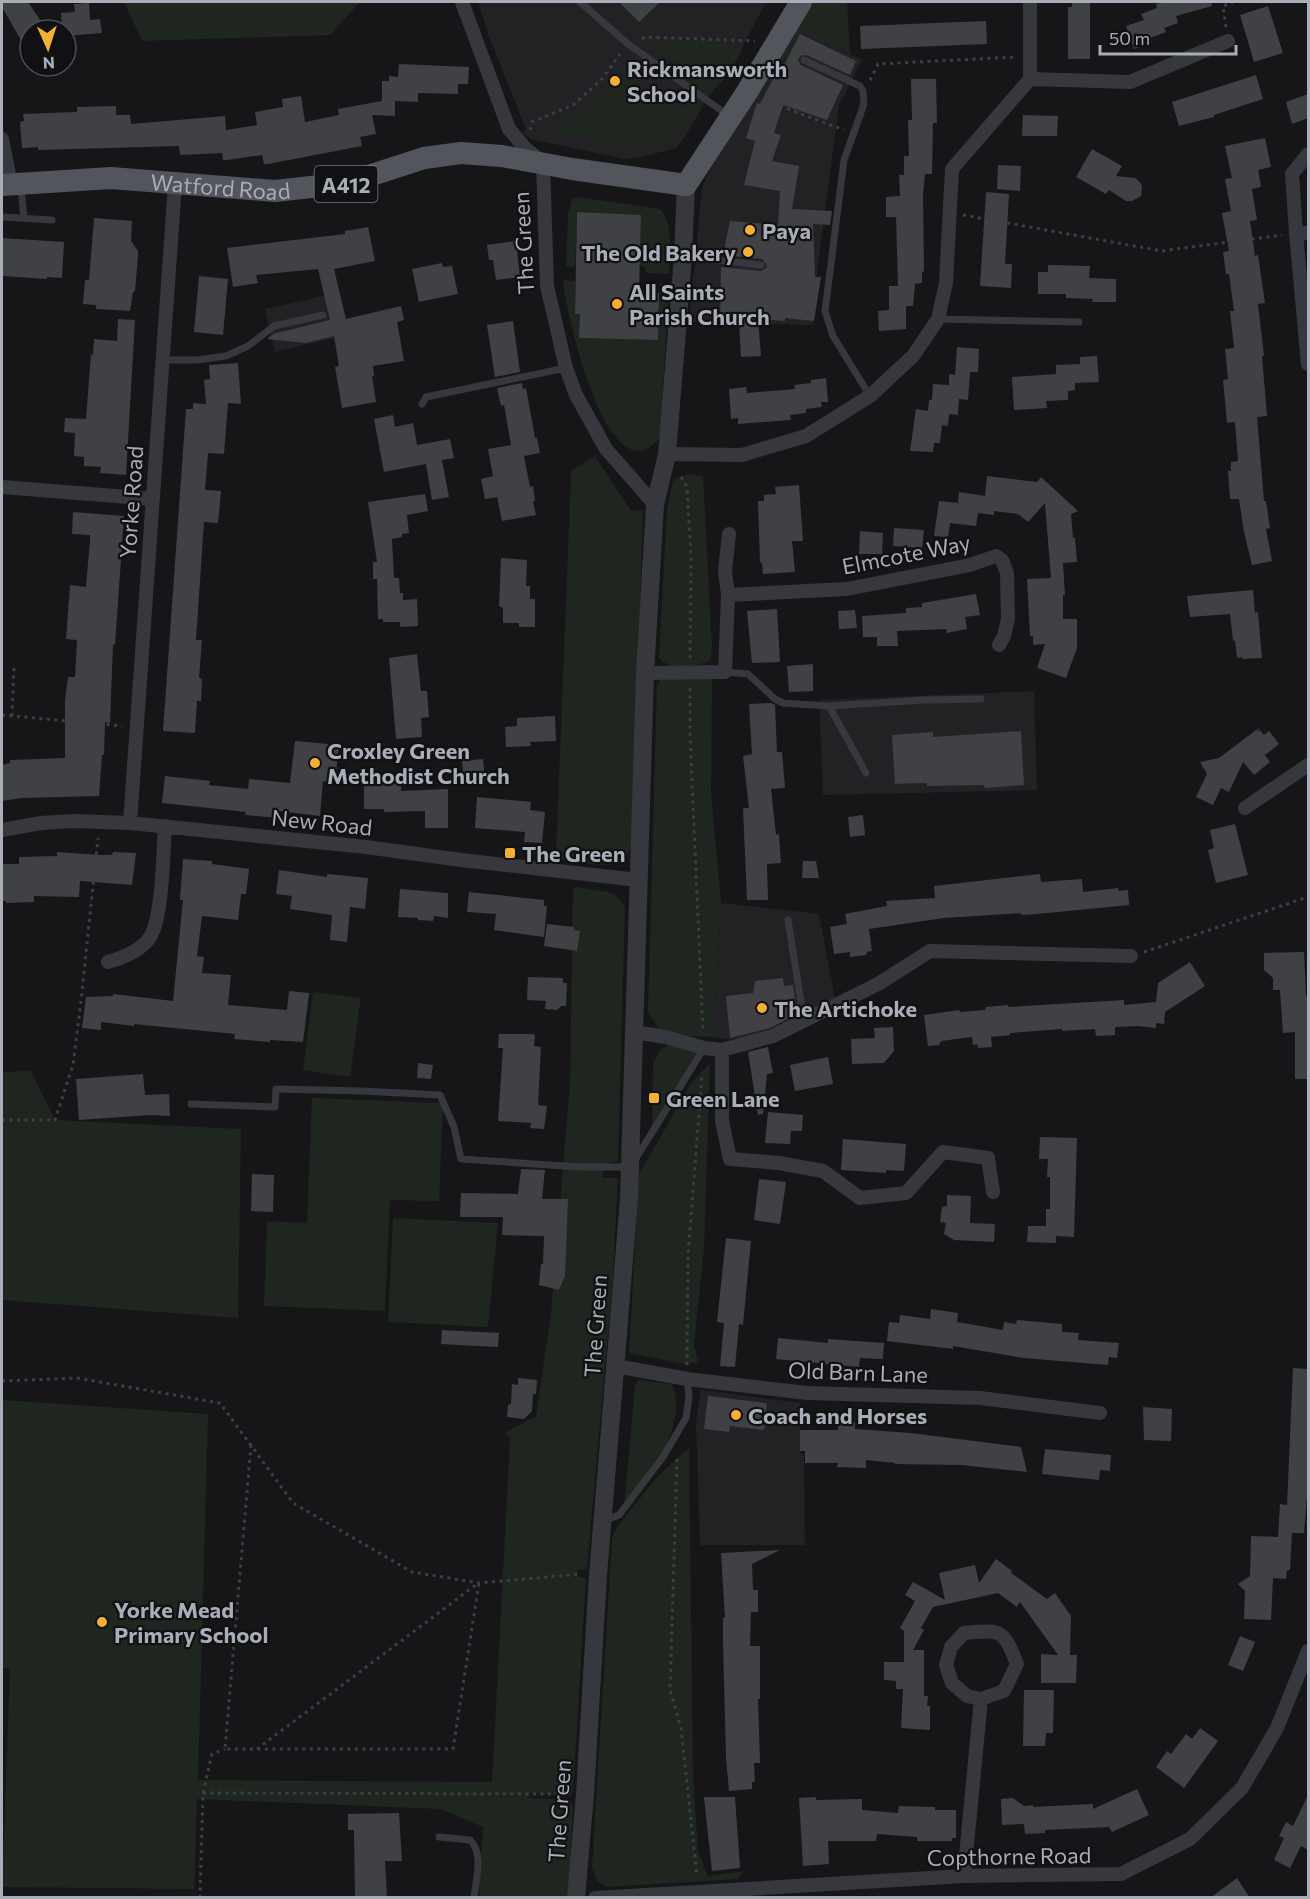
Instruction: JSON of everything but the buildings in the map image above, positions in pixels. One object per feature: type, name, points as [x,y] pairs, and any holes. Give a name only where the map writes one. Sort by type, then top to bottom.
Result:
[{"type":"main road","points":[[686,185],[747,92],[801,2]]},
{"type":"main road","name":"Watford Road","points":[[11,184],[111,178],[275,191],[347,183],[424,158],[461,153],[502,156],[686,185]]},
{"type":"street","points":[[462,2],[509,129],[525,148],[543,163]]},
{"type":"street","points":[[667,454],[742,455],[806,436],[870,396],[913,357],[938,319],[946,283],[952,169],[1030,78],[1030,2]]},
{"type":"street","points":[[1030,78],[1130,82],[1228,41]]},
{"type":"street","points":[[2,139],[11,184]]},
{"type":"street","points":[[1308,154],[1292,174],[1302,233],[1308,364]]},
{"type":"street","name":"The Green","points":[[543,163],[546,286],[566,368],[576,396],[606,449],[655,505]]},
{"type":"street","name":"Yorke Road","points":[[130,823],[175,184]]},
{"type":"street","name":"The Green","points":[[576,1898],[585,1794],[598,1575],[630,1167],[645,673],[655,505],[667,454],[683,256],[686,185]]},
{"type":"street","points":[[2,487],[153,499]]},
{"type":"street","points":[[645,673],[725,672],[728,595],[725,571],[729,534]]},
{"type":"street","name":"Elmcote Way","points":[[728,595],[847,589],[970,565],[996,556],[1002,560],[1007,573],[1008,619],[999,645]]},
{"type":"street","points":[[1245,808],[1308,765]]},
{"type":"street","name":"New Road","points":[[2,830],[41,823],[73,821],[130,823],[366,847],[638,880]]},
{"type":"street","points":[[108,962],[125,957],[148,940],[157,922],[165,826]]},
{"type":"street","points":[[634,1032],[722,1050],[773,1036],[878,984],[930,951],[1131,956]]},
{"type":"street","points":[[722,1050],[722,1121],[730,1159],[779,1163],[823,1171],[860,1198],[906,1193],[943,1152],[988,1158],[993,1192]]},
{"type":"street","name":"Old Barn Lane","points":[[616,1366],[687,1379],[807,1393],[980,1398],[1100,1413]]},
{"type":"street","points":[[993,1630],[1008,1641],[1017,1664],[1004,1691],[981,1699],[967,1696],[952,1683],[946,1665],[951,1647],[964,1633],[993,1630]]},
{"type":"street","name":"Copthorne Road","points":[[595,1898],[964,1876],[1121,1874],[1191,1839],[1242,1788],[1277,1728],[1308,1651]]},
{"type":"street","points":[[964,1876],[981,1699]]},
{"type":"lane","points":[[580,2],[628,44],[731,117]]},
{"type":"lane","points":[[804,60],[861,86],[863,92],[864,104],[844,160],[825,311],[833,336],[870,396]]},
{"type":"lane","points":[[11,184],[24,218]]},
{"type":"lane","points":[[2,217],[52,220]]},
{"type":"lane","points":[[683,256],[761,264]]},
{"type":"lane","points":[[163,360],[197,360],[226,356],[248,346],[274,326],[323,315]]},
{"type":"lane","points":[[938,319],[1080,322]]},
{"type":"lane","points":[[422,405],[426,397],[566,368]]},
{"type":"lane","points":[[725,672],[748,674],[783,704],[829,706],[981,699]]},
{"type":"lane","points":[[829,706],[866,772]]},
{"type":"lane","points":[[788,920],[804,1021]]},
{"type":"lane","points":[[191,1104],[275,1107],[276,1089],[440,1095],[453,1127],[461,1159],[590,1168],[630,1167],[704,1048]]},
{"type":"lane","points":[[603,1521],[619,1515],[663,1457],[686,1418],[687,1379]]},
{"type":"lane","points":[[439,1837],[470,1840],[476,1847],[474,1898]]},
{"type":"path","points":[[1228,41],[1222,6],[1233,2]]},
{"type":"path","points":[[525,148],[532,122],[573,105],[602,79],[628,44],[645,37],[763,41]]},
{"type":"path","points":[[863,92],[878,64],[1030,56]]},
{"type":"path","points":[[747,92],[854,134]]},
{"type":"path","points":[[950,213],[1162,251],[1302,233]]},
{"type":"path","points":[[667,454],[687,487],[691,556],[690,735],[704,1048],[688,1255],[687,1379]]},
{"type":"path","points":[[12,716],[14,667]]},
{"type":"path","points":[[2,715],[135,727]]},
{"type":"path","points":[[2,1120],[55,1120],[73,1065],[98,836],[102,821]]},
{"type":"path","points":[[1131,956],[1308,897]]},
{"type":"path","points":[[2,1381],[77,1378],[220,1403],[293,1503],[412,1572],[479,1583],[585,1574],[598,1575]]},
{"type":"path","points":[[678,1430],[670,1690],[681,1728],[700,1891]]},
{"type":"path","points":[[225,1749],[251,1444]]},
{"type":"path","points":[[200,1898],[203,1793],[212,1754],[225,1749],[453,1749],[479,1583]]},
{"type":"path","points":[[257,1749],[479,1583]]},
{"type":"path","points":[[203,1793],[585,1794]]},
{"type":"shaded area","points":[[124,2],[359,3],[330,35],[142,41]]},
{"type":"shaded area","name":"Rickmansworth School","points":[[478,2],[766,2],[728,75],[710,94],[676,148],[624,159],[531,139],[522,132],[526,129],[488,34]]},
{"type":"shaded area","points":[[812,2],[847,2],[850,54],[802,31],[779,76],[769,74]]},
{"type":"shaded area","points":[[802,30],[862,60],[839,105],[818,265],[813,325],[689,322],[702,187],[764,72],[785,63]]},
{"type":"shaded area","points":[[721,40],[742,51],[728,75],[710,94],[690,84],[694,74],[648,44]]},
{"type":"shaded area","points":[[627,76],[680,110],[689,102],[700,108],[689,126],[673,137],[652,145],[633,146],[551,131]]},
{"type":"shaded area","points":[[578,197],[660,209],[669,231],[669,274],[647,273],[644,266],[640,266],[641,215],[621,214],[599,219],[599,213],[577,212],[575,267],[566,266],[568,213],[572,199]]},
{"type":"shaded area","points":[[563,280],[575,281],[575,313],[580,314],[580,338],[657,340],[660,284],[669,285],[660,438],[646,449],[641,451],[625,446],[611,430],[598,407],[570,321]]},
{"type":"shaded area","points":[[337,293],[347,335],[275,352],[265,309]]},
{"type":"shaded area","points":[[595,456],[631,511],[643,510],[632,844],[625,860],[611,865],[571,863],[556,857],[571,471]]},
{"type":"shaded area","points":[[689,474],[703,476],[712,646],[710,661],[690,666],[676,666],[669,665],[659,658],[667,508],[673,481]]},
{"type":"shaded area","points":[[705,674],[712,679],[711,793],[721,903],[713,1037],[691,1036],[658,1028],[648,1012],[657,685],[661,680],[672,675]]},
{"type":"shaded area","points":[[1034,691],[1037,790],[823,795],[819,700]]},
{"type":"shaded area","points":[[576,887],[614,893],[625,907],[618,1161],[606,1164],[602,1178],[618,1178],[613,1278],[587,1569],[577,1570],[577,1576],[586,1578],[573,1792],[570,1797],[530,1793],[529,1798],[570,1800],[573,1806],[569,1897],[479,1897],[483,1827],[441,1809],[197,1799],[194,1889],[2,1887],[10,1669],[2,1668],[2,1400],[208,1414],[198,1780],[492,1782],[510,1439],[505,1433],[536,1416],[551,1314],[570,1084],[573,890]]},
{"type":"shaded area","points":[[721,903],[819,914],[835,999],[778,1034],[730,1039],[713,1037]]},
{"type":"shaded area","points":[[313,992],[361,998],[350,1077],[303,1070]]},
{"type":"shaded area","points":[[670,1044],[696,1051],[697,1062],[652,1141],[653,1063],[661,1049]]},
{"type":"shaded area","points":[[710,1063],[704,1248],[694,1344],[698,1362],[685,1364],[629,1353],[639,1174],[692,1082]]},
{"type":"shaded area","points":[[31,1071],[55,1120],[241,1129],[238,1318],[2,1300],[2,1072]]},
{"type":"shaded area","points":[[312,1098],[443,1103],[439,1201],[390,1200],[385,1311],[264,1306],[267,1221],[307,1223]]},
{"type":"shaded area","points":[[393,1218],[498,1223],[488,1327],[388,1322]]},
{"type":"shaded area","points":[[639,1380],[671,1384],[676,1398],[676,1414],[672,1431],[656,1465],[629,1508],[624,1508],[635,1386]]},
{"type":"shaded area","points":[[701,1390],[800,1403],[800,1453],[804,1454],[805,1545],[700,1545],[696,1423]]},
{"type":"shaded area","points":[[689,1448],[693,1772],[698,1852],[708,1876],[744,1871],[738,1879],[607,1887],[597,1881],[592,1867],[612,1538],[617,1527],[658,1476]]},
{"type":"place","name":"Rickmansworth School","points":[[615,81]]},
{"type":"place","name":"Paya","points":[[750,230]]},
{"type":"place","name":"The Old Bakery","points":[[748,252]]},
{"type":"place","name":"All Saints Parish Church","points":[[617,304]]},
{"type":"place","name":"Croxley Green Methodist Church","points":[[315,763]]},
{"type":"place","name":"The Green","points":[[510,853]]},
{"type":"place","name":"The Artichoke","points":[[762,1008]]},
{"type":"place","name":"Green Lane","points":[[654,1098]]},
{"type":"place","name":"Coach and Horses","points":[[736,1415]]},
{"type":"place","name":"Yorke Mead Primary School","points":[[102,1622]]}]
